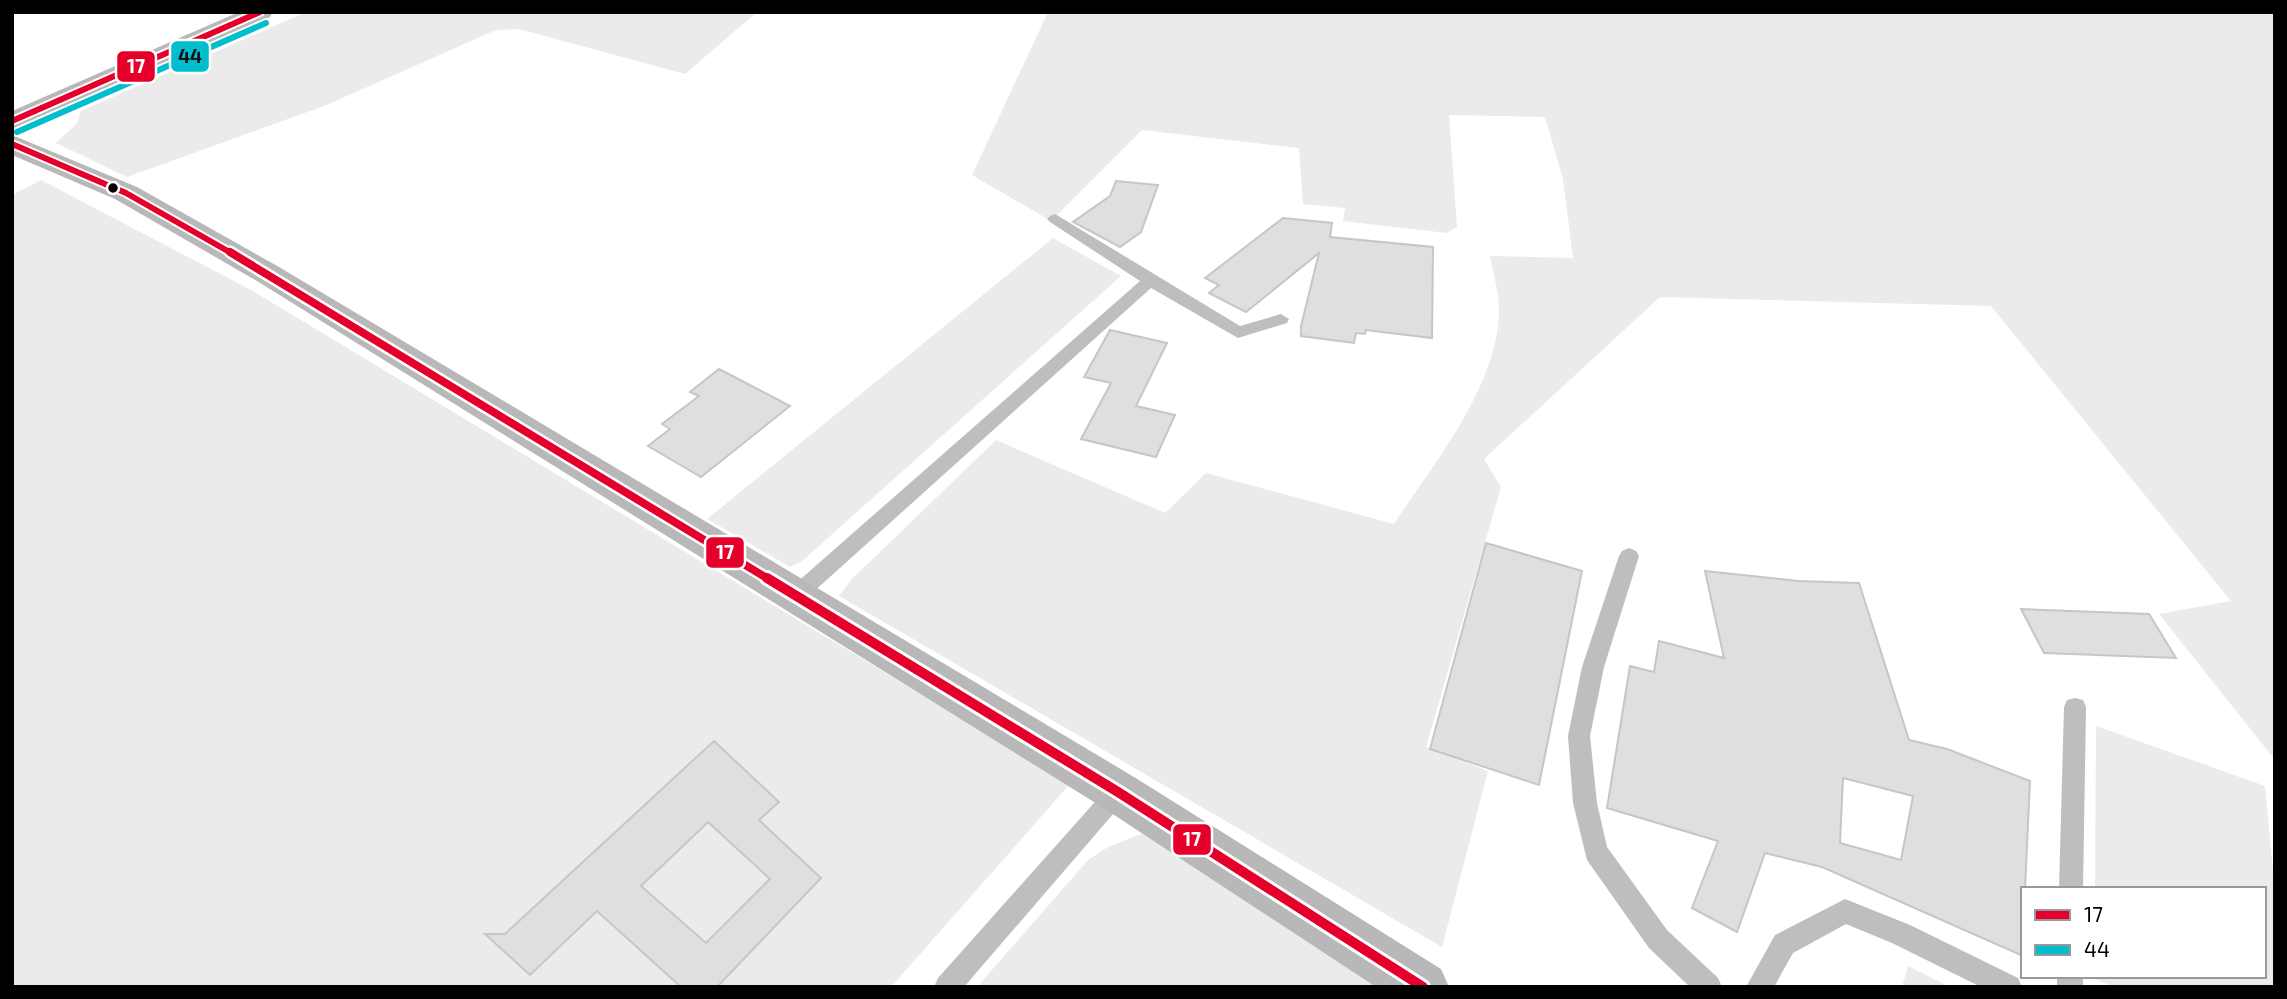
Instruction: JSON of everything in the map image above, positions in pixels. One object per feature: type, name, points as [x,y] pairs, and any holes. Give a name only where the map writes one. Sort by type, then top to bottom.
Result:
[{"type":"street","points":[[12,121],[261,12]]},
{"type":"street","points":[[12,144],[126,193],[268,274],[1118,792],[1423,987]]},
{"type":"lane","points":[[1055,219],[1238,332],[1281,319]]},
{"type":"lane","points":[[794,597],[1150,280]]},
{"type":"lane","points":[[1629,556],[1593,667],[1579,736],[1586,803],[1596,852],[1658,939],[1709,987]]},
{"type":"lane","points":[[2071,887],[2075,708]]},
{"type":"lane","points":[[947,987],[1118,792]]},
{"type":"lane","points":[[1759,987],[1784,944],[1845,911],[1901,934],[2009,987]]},
{"type":"shaded area","points":[[306,12],[757,12],[685,74],[519,29],[496,30],[324,106],[127,177],[56,143],[77,123],[81,111]]},
{"type":"shaded area","points":[[1048,12],[2275,12],[2275,760],[2159,614],[2231,601],[1991,306],[1660,297],[1484,459],[1501,487],[1426,747],[1488,771],[1442,947],[839,596],[852,579],[996,440],[1165,513],[1206,473],[1394,524],[1462,422],[1488,366],[1496,338],[1499,309],[1490,256],[1573,258],[1563,179],[1545,117],[1449,115],[1457,227],[1447,233],[1343,221],[1345,208],[1303,204],[1299,148],[1142,130],[1051,221],[972,175]]},
{"type":"shaded area","points":[[41,180],[251,290],[1070,784],[891,987],[12,987],[12,195]]},
{"type":"shaded area","points":[[1053,238],[1121,276],[801,562],[790,567],[707,519]]},
{"type":"shaded area","points":[[2096,726],[2265,786],[2275,892],[2275,987],[2114,987],[2095,979],[2266,978],[2266,887],[2095,887]]},
{"type":"shaded area","points":[[1146,832],[1395,987],[977,987],[1088,860],[1108,847]]},
{"type":"shaded area","points":[[1908,966],[1950,987],[1902,987]]},
{"type":"building","points":[[1116,181],[1158,185],[1141,232],[1120,247],[1073,222],[1110,196]]},
{"type":"building","points":[[1283,218],[1332,223],[1330,237],[1433,247],[1432,338],[1366,330],[1365,334],[1356,333],[1354,343],[1301,336],[1301,326],[1319,253],[1246,312],[1209,293],[1219,285],[1205,278]]},
{"type":"building","points":[[1110,330],[1167,343],[1136,406],[1175,415],[1156,457],[1081,439],[1111,383],[1084,377]]},
{"type":"building","points":[[719,369],[790,406],[701,477],[648,446],[670,429],[662,424],[699,396],[690,392]]},
{"type":"building","points":[[1486,543],[1582,571],[1539,785],[1430,749]]},
{"type":"building","points":[[1705,571],[1798,581],[1859,583],[1909,740],[1947,749],[2030,781],[2025,887],[2021,887],[2021,955],[1822,867],[1765,853],[1737,932],[1692,908],[1718,841],[1607,808],[1630,666],[1654,672],[1659,641],[1724,658]],"holes":[[[1843,778],[1913,796],[1901,860],[1840,843]]]},
{"type":"building","points":[[2021,609],[2149,614],[2176,658],[2044,653]]},
{"type":"building","points":[[714,741],[779,802],[759,820],[821,878],[717,987],[681,987],[597,911],[530,975],[485,934],[505,934]],"holes":[[[708,822],[770,879],[706,943],[641,886]]]},
{"type":"transit line","name":"17","points":[[12,121],[260,12]]},
{"type":"transit line","name":"44","points":[[17,132],[266,23]]},
{"type":"transit line","name":"17","points":[[12,144],[126,193],[268,274],[1118,792],[1423,987]]}]
